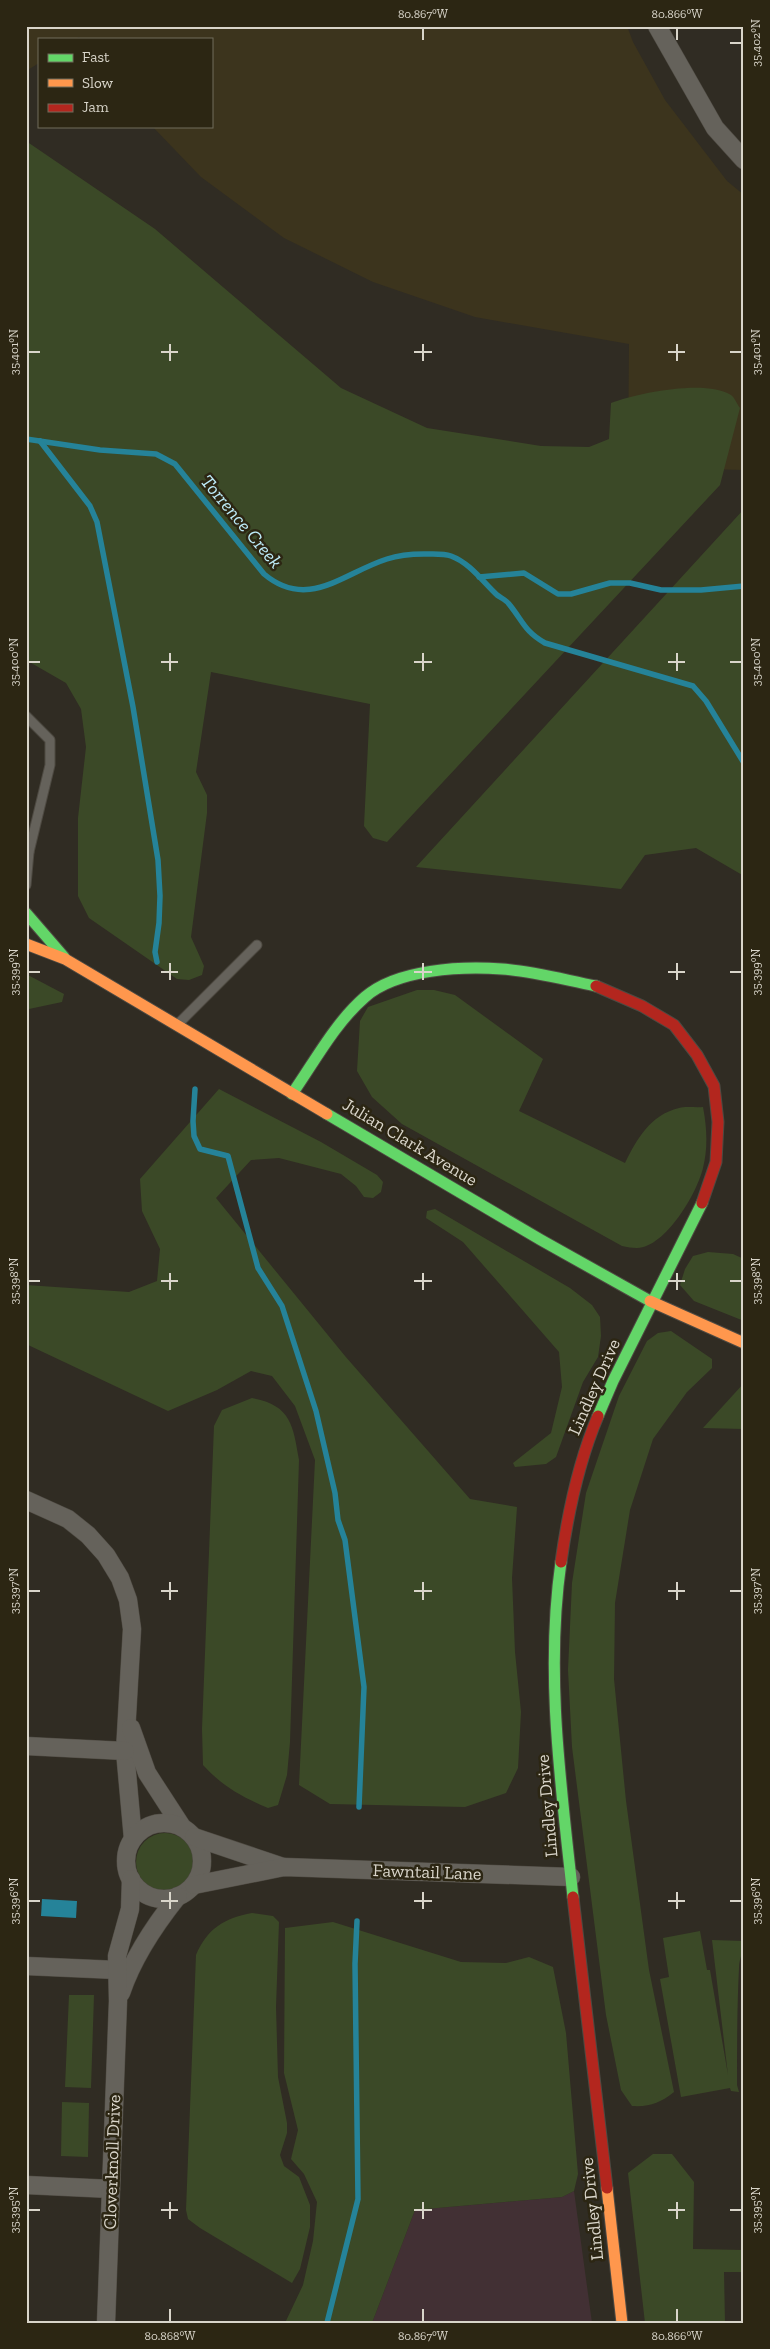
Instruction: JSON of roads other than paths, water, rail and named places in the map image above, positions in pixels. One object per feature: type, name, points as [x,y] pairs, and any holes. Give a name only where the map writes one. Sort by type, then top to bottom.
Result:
[{"type":"street","points":[[657,26],[715,128],[744,160]]},
{"type":"street","name":"Julian Clark Avenue","points":[[26,913],[65,959]]},
{"type":"street","name":"Julian Clark Avenue","points":[[26,944],[65,959],[540,1240],[652,1302],[744,1343]]},
{"type":"street","name":"Lindley Drive","points":[[292,1094],[345,1017],[367,995],[398,978],[439,970],[511,970],[602,987],[642,1006],[674,1025],[697,1055],[714,1086],[718,1122],[716,1162],[700,1210],[613,1381],[589,1437],[572,1494],[562,1548],[553,1648],[556,1719],[571,1876],[622,2323]]},
{"type":"street","points":[[26,1500],[68,1519],[88,1535],[106,1555],[120,1578],[128,1600],[132,1629],[129,1714],[125,1751],[133,1839]]},
{"type":"street","points":[[129,1714],[132,1733],[147,1773],[200,1848],[203,1861],[194,1885],[178,1896],[161,1900],[138,1890],[130,1879],[126,1868],[126,1855],[133,1839],[148,1826],[160,1823],[188,1832]]},
{"type":"street","points":[[26,1746],[125,1751]]},
{"type":"street","name":"Fawntail Lane","points":[[188,1832],[284,1867]]},
{"type":"street","name":"Fawntail Lane","points":[[194,1885],[284,1867],[571,1876]]},
{"type":"street","name":"Cloverknoll Drive","points":[[106,2323],[118,2001],[117,1956],[131,1902],[130,1879]]},
{"type":"street","name":"Cloverknoll Drive","points":[[118,2001],[137,1954],[178,1896]]},
{"type":"street","points":[[26,1966],[117,1970]]},
{"type":"street","points":[[26,2185],[111,2189]]},
{"type":"lane","points":[[26,716],[50,740],[50,765],[28,853],[26,885]]},
{"type":"lane","points":[[176,1026],[257,945]]},
{"type":"water","points":[[42,1899],[77,1901],[76,1918],[41,1916]]},
{"type":"waterway","name":"Torrence Creek","points":[[26,439],[100,450],[156,454],[175,464],[264,574],[280,585],[296,589],[326,586],[371,565],[396,557],[445,554],[458,559],[508,603],[528,630],[545,643],[693,686],[706,701],[744,763]]},
{"type":"waterway","points":[[40,441],[90,506],[97,522],[133,707],[158,860],[160,896],[155,952],[157,962]]},
{"type":"waterway","points":[[479,577],[524,573],[558,594],[571,594],[610,583],[630,583],[661,590],[701,590],[744,586]]},
{"type":"waterway","points":[[195,1089],[194,1136],[200,1149],[228,1156],[258,1268],[282,1306],[316,1411],[335,1493],[338,1520],[345,1540],[364,1687],[359,1807]]},
{"type":"waterway","points":[[327,2323],[358,2199],[355,1964],[357,1921]]}]
